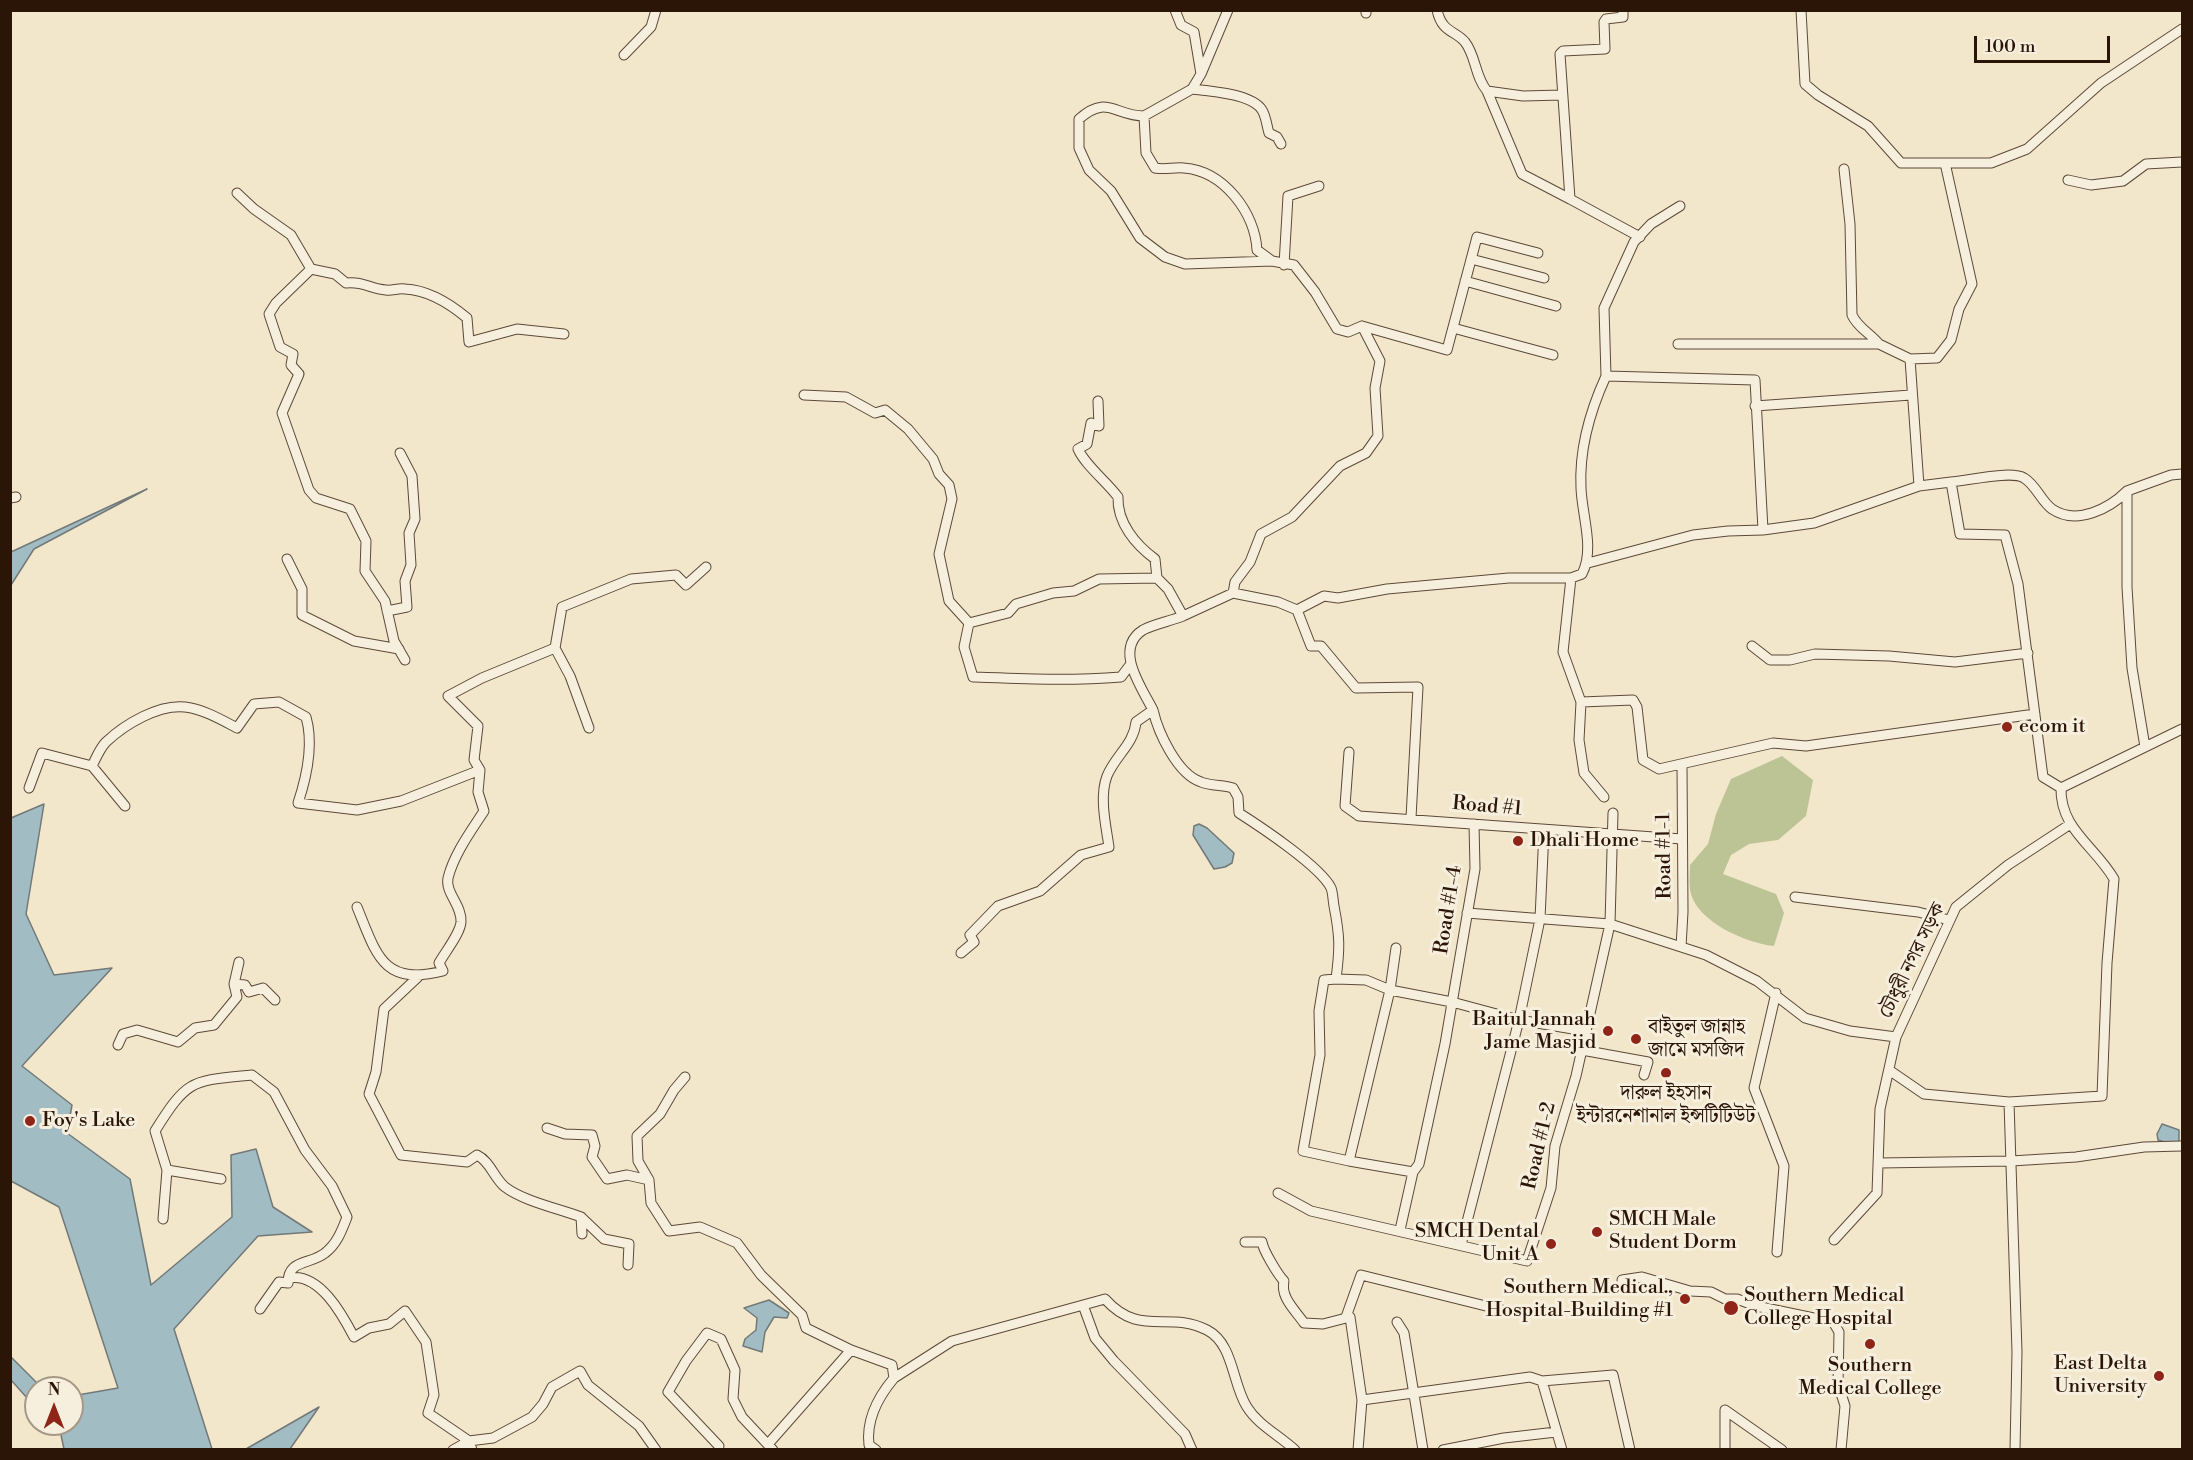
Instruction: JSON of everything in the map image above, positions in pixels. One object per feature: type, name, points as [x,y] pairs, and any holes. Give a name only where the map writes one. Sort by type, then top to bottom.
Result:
[{"type":"street","points":[[624,55],[651,27],[656,10]]},
{"type":"street","points":[[1175,10],[1181,25],[1194,32],[1201,74]]},
{"type":"street","points":[[1227,10],[1201,74],[1192,89],[1144,116],[1133,116],[1124,110],[1114,110],[1102,105],[1091,108],[1079,118],[1079,148],[1089,170],[1111,191],[1140,238],[1165,257],[1185,264],[1272,261]]},
{"type":"street","points":[[1437,10],[1448,32],[1465,42],[1479,82],[1487,91],[1522,174],[1640,237]]},
{"type":"street","points":[[1570,199],[1561,52],[1605,49],[1606,19],[1623,17],[1623,10]]},
{"type":"street","points":[[1801,10],[1805,84],[1818,95],[1868,126],[1901,163],[1991,163],[2027,149],[2102,82],[2182,28]]},
{"type":"street","points":[[1192,89],[1224,95],[1241,95],[1262,110],[1269,133],[1277,137],[1281,144]]},
{"type":"street","points":[[1487,91],[1523,96],[1562,95]]},
{"type":"street","points":[[1144,116],[1146,153],[1155,168],[1184,168],[1202,173],[1220,184],[1247,209],[1256,233],[1257,250],[1272,261],[1294,265],[1315,292],[1337,329],[1348,332],[1362,326],[1447,350],[1476,239],[1480,237],[1538,253]]},
{"type":"street","points":[[2068,180],[2091,185],[2123,181],[2146,164],[2182,162]]},
{"type":"street","points":[[1844,169],[1850,224],[1852,315],[1857,326],[1870,333],[1879,344],[1910,359],[1937,358],[1951,340],[1959,309],[1972,284],[1945,163]]},
{"type":"street","points":[[1284,265],[1288,196],[1318,186]]},
{"type":"street","points":[[237,193],[254,209],[291,235],[311,269],[335,274],[346,283],[361,281],[385,290],[404,289],[426,293],[451,305],[466,318],[469,342],[517,329],[564,334]]},
{"type":"street","points":[[1297,610],[1324,596],[1338,598],[1387,589],[1509,578],[1571,578],[1582,574],[1588,563],[1581,488],[1583,442],[1606,376],[1604,308],[1634,242],[1651,224],[1680,206]]},
{"type":"street","points":[[1471,259],[1544,278]]},
{"type":"street","points":[[311,269],[276,303],[269,314],[280,347],[293,354],[291,365],[299,374],[282,413],[309,490],[316,498],[351,509],[366,541],[365,571],[384,601],[394,641],[405,660]]},
{"type":"street","points":[[1465,281],[1556,306]]},
{"type":"street","points":[[1233,593],[1235,582],[1250,562],[1261,534],[1292,517],[1340,466],[1366,453],[1378,436],[1375,388],[1380,362],[1362,326]]},
{"type":"street","points":[[1453,328],[1553,355]]},
{"type":"street","points":[[1678,344],[1879,344]]},
{"type":"street","points":[[1910,359],[1919,486]]},
{"type":"street","points":[[1606,376],[1755,380],[1763,530]]},
{"type":"street","points":[[804,395],[846,397],[875,413],[885,410],[908,429],[933,459],[939,474],[949,485],[952,499],[939,554],[949,601],[969,623]]},
{"type":"street","points":[[1755,406],[1911,395]]},
{"type":"street","points":[[1098,401],[1099,426],[1091,423],[1087,444],[1078,449],[1082,458],[1103,477],[1118,497],[1118,510],[1137,546],[1155,559],[1157,578],[1168,589],[1183,616]]},
{"type":"street","points":[[387,611],[407,607],[405,581],[411,565],[409,533],[415,519],[412,476],[400,453]]},
{"type":"street","points":[[1588,563],[1693,535],[1763,530],[1814,523],[1919,486],[2012,475],[2024,478],[2052,509],[2080,516],[2094,514],[2127,491],[2170,475],[2182,474]]},
{"type":"street","points":[[1950,482],[1960,534],[2005,535],[2018,584],[2043,777],[2061,788]]},
{"type":"street","points":[[2127,491],[2127,587],[2132,668],[2145,747]]},
{"type":"street","points":[[287,559],[302,589],[302,615],[354,641],[399,649]]},
{"type":"street","points":[[589,728],[570,676],[555,648],[562,607],[631,579],[676,575],[686,585],[705,567]]},
{"type":"street","points":[[969,623],[1008,613],[1016,604],[1053,593],[1074,591],[1099,579],[1157,578]]},
{"type":"street","points":[[1571,578],[1563,652],[1581,702],[1579,740],[1584,773],[1604,797]]},
{"type":"street","points":[[1336,979],[1341,942],[1331,888],[1307,860],[1300,859],[1269,833],[1239,813],[1238,797],[1233,788],[1203,783],[1192,777],[1174,758],[1158,731],[1153,710],[1130,665],[1130,648],[1142,631],[1183,616],[1233,593],[1278,602],[1297,610],[1311,646],[1321,646],[1356,688],[1418,687],[1411,818]]},
{"type":"street","points":[[969,623],[964,647],[973,677],[1031,681],[1084,680],[1121,677],[1130,665]]},
{"type":"street","points":[[1752,646],[1770,660],[1790,660],[1815,654],[1889,656],[1955,662],[2028,653]]},
{"type":"street","points":[[357,908],[374,948],[393,972],[418,977],[443,970],[439,963],[461,922],[457,900],[449,890],[448,879],[457,856],[484,811],[478,792],[480,770],[474,760],[478,726],[448,696],[482,678],[555,648]]},
{"type":"street","points":[[1581,702],[1633,700],[1637,707],[1643,760],[1659,769],[1773,743],[1806,746],[2035,714]]},
{"type":"street","points":[[92,766],[105,744],[127,725],[168,707],[187,707],[220,718],[237,728],[254,704],[279,702],[306,717],[311,734],[306,780],[298,803],[357,810],[401,801],[480,770]]},
{"type":"street","points":[[961,953],[974,942],[970,935],[998,906],[1040,891],[1080,855],[1109,847],[1104,809],[1107,777],[1135,734],[1136,722],[1153,710]]},
{"type":"street","points":[[2061,788],[2182,729]]},
{"type":"street","name":"Road #1","points":[[1349,752],[1345,806],[1359,816],[1411,818],[1612,836],[1682,839]]},
{"type":"street","points":[[29,788],[42,753],[92,766],[125,806]]},
{"type":"street","name":"Road #1-1","points":[[1681,947],[1683,912],[1682,764]]},
{"type":"street","points":[[1889,1070],[1924,1094],[2009,1102],[2102,1096],[2107,963],[2114,879],[2108,868],[2069,825],[2061,804],[2061,788]]},
{"type":"street","points":[[1610,924],[1613,813]]},
{"type":"street","name":"Road #1-4","points":[[1400,1230],[1413,1172],[1419,1164],[1452,1002],[1475,869],[1474,824]]},
{"type":"street","name":"চৌধুরী নগর সড়ক","points":[[1467,913],[1610,924],[1706,955],[1776,993],[1806,1018],[1850,1031],[1896,1037],[1956,907],[2008,865],[2069,825]]},
{"type":"street","points":[[1278,1193],[1311,1211],[1461,1245],[1519,1020],[1540,919],[1544,830]]},
{"type":"street","points":[[1795,897],[1918,912],[1949,920]]},
{"type":"street","name":"Road #1-2","points":[[1461,1245],[1527,1261],[1551,1188],[1555,1146],[1582,1050],[1610,924]]},
{"type":"street","points":[[1349,1161],[1390,990],[1396,948]]},
{"type":"street","points":[[118,1045],[123,1034],[137,1030],[178,1042],[195,1028],[214,1025],[237,997],[234,984],[239,962]]},
{"type":"street","points":[[418,977],[384,1009],[376,1072],[369,1094],[401,1155],[467,1162],[477,1155],[484,1158],[492,1173],[506,1187],[581,1217],[604,1239],[629,1244],[628,1265]]},
{"type":"street","points":[[1413,1172],[1303,1151],[1320,1055],[1319,1011],[1324,981],[1366,980],[1390,990],[1452,1002],[1519,1020],[1585,1031]]},
{"type":"street","points":[[234,984],[245,986],[249,992],[263,988],[274,1000]]},
{"type":"street","points":[[1776,993],[1754,1088],[1784,1166],[1777,1252]]},
{"type":"street","points":[[1834,1240],[1877,1192],[1880,1163],[1880,1109],[1896,1037]]},
{"type":"street","points":[[1582,1050],[1648,1062],[1644,1075]]},
{"type":"street","points":[[163,1219],[167,1170],[155,1131],[175,1098],[197,1081],[252,1075],[274,1092],[305,1150],[333,1186],[347,1217],[339,1237],[325,1253],[295,1265],[288,1274],[288,1283]]},
{"type":"street","points":[[685,1077],[674,1090],[660,1114],[637,1136],[638,1161],[649,1180],[651,1203],[669,1231],[700,1227],[737,1243],[761,1275],[802,1315],[806,1328],[851,1350],[892,1365],[894,1378]]},
{"type":"street","points":[[2009,1102],[2017,1352],[2015,1449]]},
{"type":"street","points":[[547,1128],[565,1134],[592,1135],[595,1146],[592,1157],[608,1179],[627,1175],[649,1180]]},
{"type":"street","points":[[1880,1163],[2011,1161],[2182,1146]]},
{"type":"street","points":[[167,1170],[221,1179]]},
{"type":"street","points":[[581,1217],[582,1234]]},
{"type":"street","points":[[1245,1242],[1262,1242],[1263,1252],[1273,1262],[1277,1275],[1284,1281],[1282,1289],[1288,1302],[1304,1323],[1323,1324],[1350,1317],[1362,1400],[1358,1449]]},
{"type":"street","points":[[1346,1317],[1361,1275],[1506,1311]]},
{"type":"street","points":[[288,1283],[290,1278],[297,1277],[316,1284],[354,1337],[369,1328],[389,1324],[405,1311],[426,1342],[434,1395],[428,1413],[470,1445]]},
{"type":"street","points":[[1622,1280],[1642,1277],[1690,1291],[1711,1292],[1725,1299],[1737,1299],[1756,1306],[1833,1322],[1839,1332],[1838,1384],[1845,1406],[1841,1449]]},
{"type":"street","points":[[260,1309],[279,1282],[288,1283]]},
{"type":"street","points":[[869,1448],[867,1429],[881,1393],[894,1378],[952,1341],[1105,1299],[1126,1318],[1177,1322],[1206,1330],[1221,1340],[1246,1406],[1257,1420],[1295,1449]]},
{"type":"street","points":[[1083,1305],[1095,1338],[1114,1361],[1185,1434],[1192,1449]]},
{"type":"street","points":[[1397,1322],[1404,1333],[1423,1449]]},
{"type":"street","points":[[426,1342],[434,1334]]},
{"type":"street","points":[[719,1446],[668,1392],[686,1362],[708,1334],[721,1339],[735,1370],[733,1399],[742,1417],[771,1446],[851,1350]]},
{"type":"street","points":[[453,1449],[493,1438],[532,1417],[543,1404],[552,1387],[580,1371],[588,1385],[639,1426],[656,1449]]},
{"type":"street","points":[[1362,1400],[1530,1377],[1542,1381],[1612,1375],[1630,1449]]},
{"type":"street","points":[[1542,1381],[1562,1449]]},
{"type":"street","points":[[1725,1449],[1725,1410],[1782,1449]]},
{"type":"street","points":[[1443,1449],[1556,1432]]},
{"type":"green space","points":[[1782,756],[1813,780],[1806,816],[1778,840],[1749,844],[1731,855],[1723,874],[1776,894],[1784,913],[1774,946],[1736,935],[1701,911],[1690,889],[1690,865],[1708,844],[1716,814],[1731,779]]},
{"type":"water","points":[[147,489],[34,549],[11,585],[11,552]]},
{"type":"water","name":"Foy's Lake","points":[[44,804],[26,914],[54,975],[112,968],[22,1066],[72,1105],[67,1133],[130,1179],[151,1285],[232,1217],[231,1155],[256,1149],[273,1207],[312,1232],[258,1236],[174,1329],[212,1449],[64,1449],[61,1436],[84,1436],[84,1394],[118,1388],[59,1207],[11,1181],[11,818]]},
{"type":"water","points":[[1199,824],[1207,828],[1234,853],[1232,863],[1214,869],[1193,835],[1194,826]]},
{"type":"water","points":[[2162,1124],[2179,1130],[2179,1143],[2174,1145],[2158,1140],[2157,1134]]},
{"type":"water","points":[[769,1300],[789,1313],[787,1318],[774,1317],[765,1332],[762,1352],[743,1346],[745,1339],[756,1330],[757,1318],[744,1308]]},
{"type":"water","points":[[11,1357],[30,1376],[24,1376],[24,1395],[11,1380]]},
{"type":"water","points":[[319,1407],[290,1449],[246,1449]]},
{"type":"place","name":"ecom it","points":[[2007,727]]},
{"type":"place","name":"Dhali Home","points":[[1518,841]]},
{"type":"place","name":"Baitul Jannah Jame Masjid","points":[[1608,1031]]},
{"type":"place","name":"বাইতুল জান্নাহ জামে মসজিদ","points":[[1636,1039]]},
{"type":"place","name":"দারুল ইহসান ইন্টারনেশানাল ইন্সটিটিউট","points":[[1666,1073]]},
{"type":"place","name":"Foy's Lake","points":[[30,1121]]},
{"type":"place","name":"SMCH Male Student Dorm","points":[[1597,1232]]},
{"type":"place","name":"SMCH Dental Unit A","points":[[1551,1244]]},
{"type":"place","name":"Southern Medical., Hospital-Building #1","points":[[1685,1299]]},
{"type":"place","name":"Southern Medical College Hospital","points":[[1731,1308]]},
{"type":"place","name":"Southern Medical College","points":[[1870,1344]]},
{"type":"place","name":"East Delta University","points":[[2159,1376]]}]
